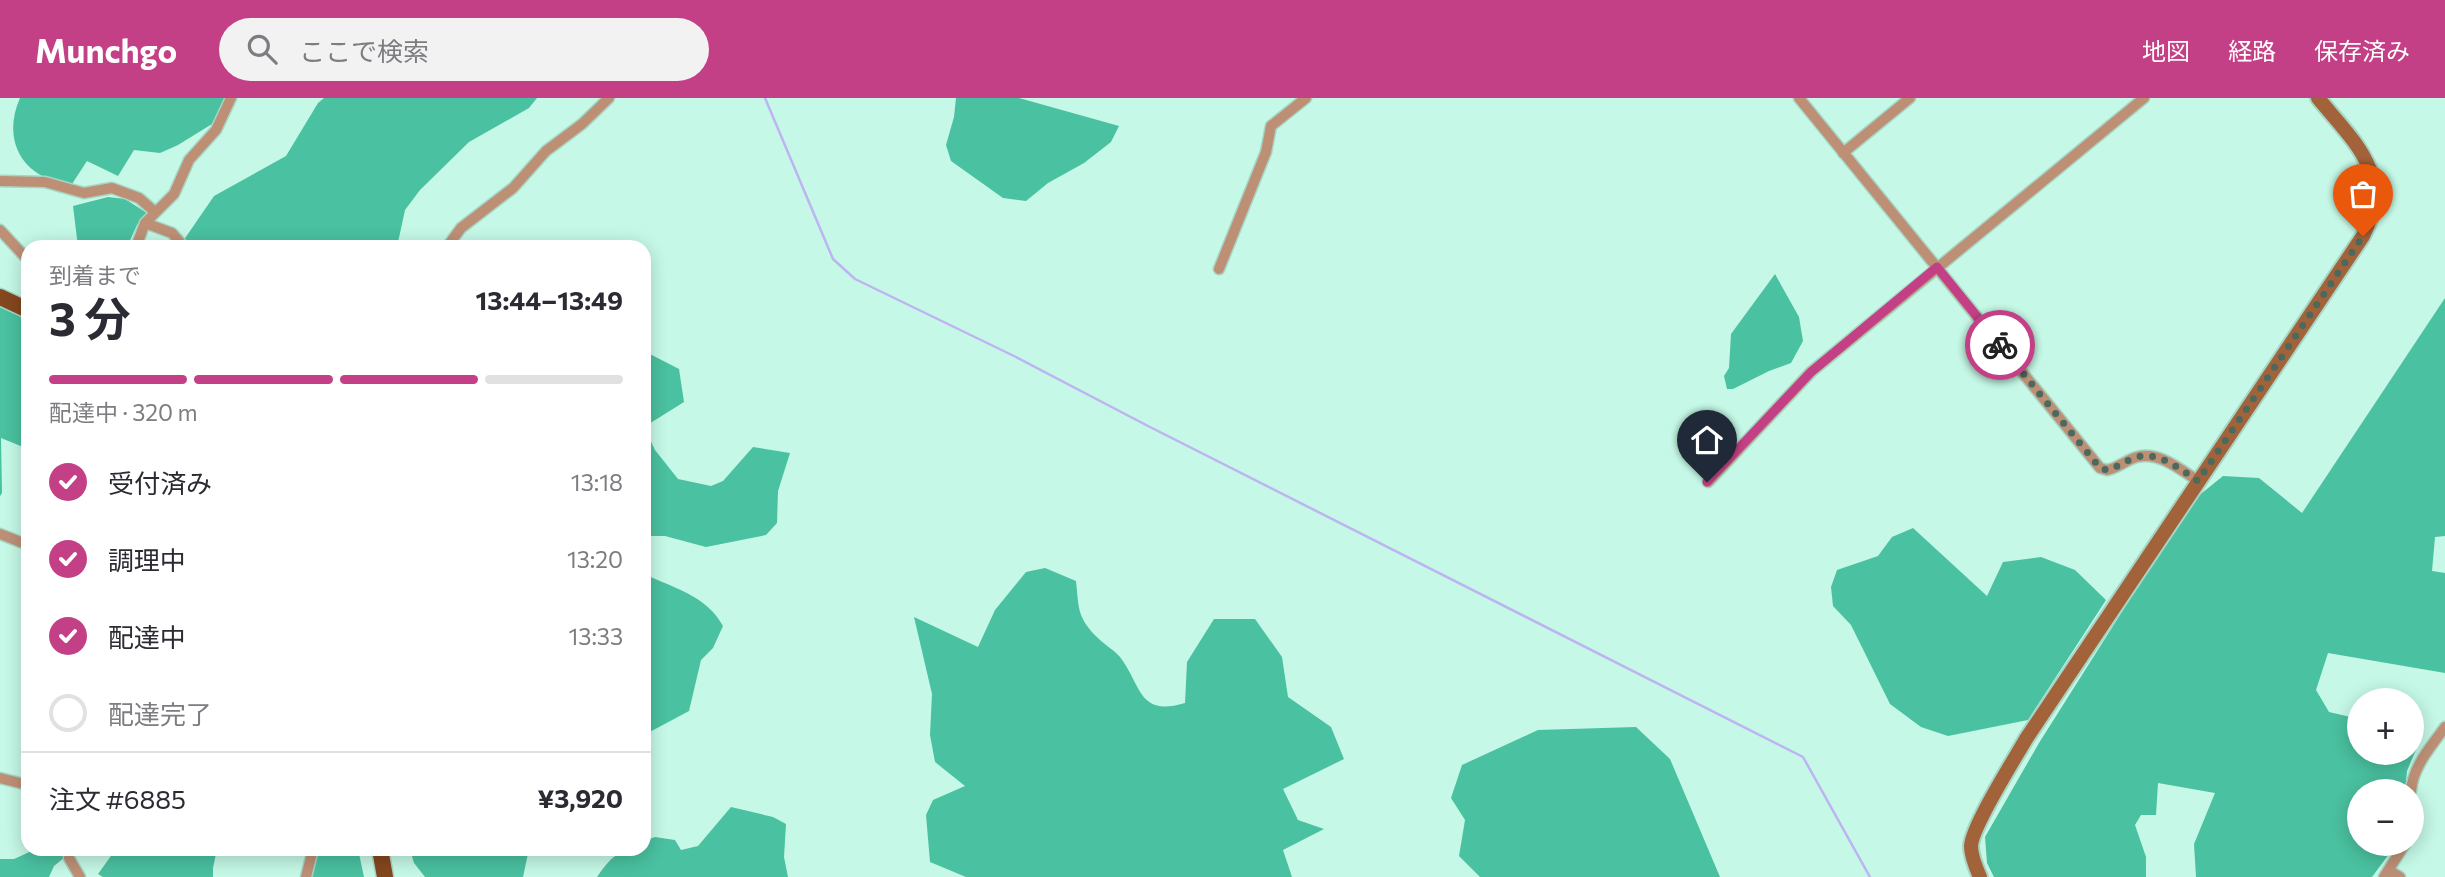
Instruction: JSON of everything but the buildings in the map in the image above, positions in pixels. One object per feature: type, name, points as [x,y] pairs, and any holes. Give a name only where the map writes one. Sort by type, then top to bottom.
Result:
[{"type":"main road","points":[[0,297],[21,303]]},
{"type":"main road","points":[[381,856],[385,877]]},
{"type":"street","points":[[139,240],[145,223],[174,194],[189,160],[216,130],[231,98]]},
{"type":"street","points":[[452,240],[461,228],[513,188],[546,151],[582,124],[609,98]]},
{"type":"street","points":[[1219,268],[1266,152],[1271,126],[1306,98]]},
{"type":"street","points":[[1799,98],[2100,468],[2107,470],[2139,456],[2150,456],[2176,466],[2198,481]]},
{"type":"street","points":[[1843,153],[1910,98]]},
{"type":"street","points":[[1707,482],[1811,372],[2144,98]]},
{"type":"street","points":[[1980,877],[1973,860],[1971,845],[1982,817],[2026,739],[2370,222],[2375,193],[2373,175],[2366,158],[2318,98]]},
{"type":"street","points":[[0,181],[45,182],[85,193],[112,188],[139,198],[155,212]]},
{"type":"street","points":[[145,223],[172,233],[178,240]]},
{"type":"street","points":[[0,230],[21,252]]},
{"type":"street","points":[[0,534],[21,542]]},
{"type":"street","points":[[2412,779],[2445,727]]},
{"type":"street","points":[[0,778],[21,783]]},
{"type":"street","points":[[306,877],[311,856]]},
{"type":"street","points":[[2398,856],[2387,874],[2400,877]]},
{"type":"street","points":[[69,858],[80,877]]},
{"type":"green space","points":[[20,98],[231,98],[212,124],[178,145],[160,153],[134,150],[118,176],[87,161],[72,184],[42,176],[21,157],[13,130]]},
{"type":"green space","points":[[324,98],[537,98],[529,108],[469,142],[420,190],[405,210],[399,240],[184,240],[214,196],[286,156],[318,103]]},
{"type":"green space","points":[[956,98],[1019,98],[1119,126],[1111,142],[1084,163],[1048,183],[1026,201],[1003,198],[951,161],[946,145]]},
{"type":"green space","points":[[108,197],[125,199],[147,213],[137,225],[130,240],[77,240],[73,206]]},
{"type":"green space","points":[[1775,274],[1799,317],[1803,341],[1791,363],[1733,389],[1727,389],[1724,376],[1729,368],[1731,334]]},
{"type":"green space","points":[[2445,298],[2445,536],[2435,537],[2432,571],[2445,573],[2445,673],[2328,653],[2316,690],[2329,712],[2347,716],[2347,765],[2410,765],[2406,779],[2347,779],[2347,856],[2388,856],[2372,877],[2196,877],[2194,844],[2215,793],[2158,783],[2156,815],[2141,815],[2135,825],[2146,857],[2146,877],[1994,877],[1987,863],[1985,837],[2039,743],[2192,501],[2223,476],[2259,478],[2302,513]]},
{"type":"green space","points":[[0,307],[21,317],[21,446],[1,438],[0,496]]},
{"type":"green space","points":[[651,355],[679,369],[684,402],[651,423]]},
{"type":"green space","points":[[651,442],[678,479],[711,486],[723,481],[753,447],[790,453],[778,491],[777,523],[766,535],[706,547],[665,536],[651,536]]},
{"type":"green space","points":[[1913,528],[1987,596],[2003,562],[2041,557],[2075,570],[2106,600],[2028,720],[1948,736],[1921,727],[1890,704],[1851,625],[1833,606],[1831,587],[1837,570],[1878,556],[1892,537]]},
{"type":"green space","points":[[1045,568],[1076,581],[1083,619],[1099,639],[1120,657],[1143,696],[1158,706],[1185,703],[1187,662],[1214,619],[1255,619],[1282,657],[1288,697],[1331,727],[1344,759],[1283,789],[1298,820],[1324,829],[1283,850],[1292,877],[966,877],[930,862],[926,815],[933,800],[965,786],[935,762],[930,735],[932,694],[914,617],[978,647],[995,610],[1026,572]]},
{"type":"green space","points":[[651,577],[699,600],[723,626],[713,648],[701,660],[689,711],[651,731]]},
{"type":"green space","points":[[1636,727],[1670,759],[1720,877],[1480,877],[1459,856],[1465,820],[1451,798],[1462,765],[1538,730]]},
{"type":"green space","points":[[731,807],[773,817],[786,824],[784,857],[788,877],[597,877],[616,856],[651,856],[651,838],[655,837],[675,840],[681,850],[698,846]]},
{"type":"green space","points":[[21,856],[66,856],[54,866],[49,877],[0,877],[0,859]]},
{"type":"green space","points":[[111,856],[216,856],[213,877],[103,877],[98,874]]},
{"type":"green space","points":[[317,856],[360,856],[364,877],[311,877]]},
{"type":"green space","points":[[412,856],[528,856],[523,877],[425,877]]},
{"type":"waterway","points":[[765,98],[833,259],[855,279],[1016,357],[1803,757],[1870,877]]},
{"type":"way so far","points":[[2000,345],[2100,468],[2117,468],[2139,456],[2150,456],[2176,466],[2198,481],[2363,236]]},
{"type":"route","points":[[1707,482],[1811,372],[1937,267],[2000,345]]}]
